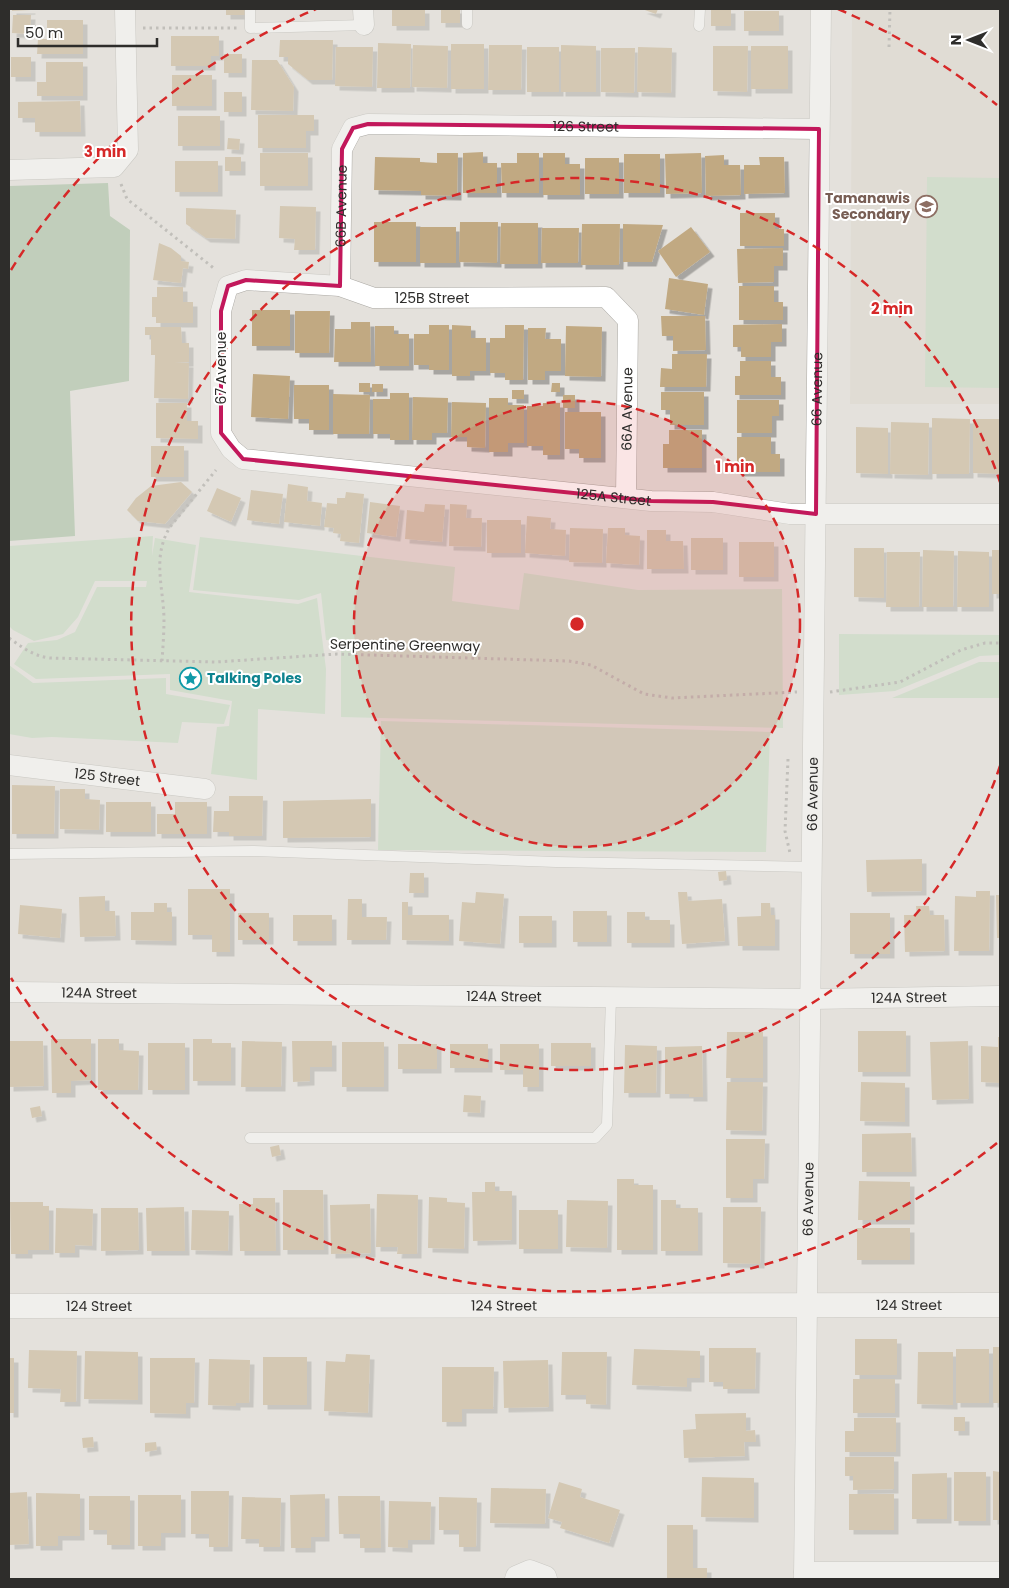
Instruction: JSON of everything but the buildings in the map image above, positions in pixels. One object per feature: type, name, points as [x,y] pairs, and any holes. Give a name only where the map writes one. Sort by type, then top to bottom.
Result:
[{"type":"street","name":"66 Avenue","points":[[804,1576],[821,9]]},
{"type":"street","points":[[9,170],[114,167],[128,150],[125,18]]},
{"type":"street","name":"126 Street","points":[[353,128],[368,124],[819,129]]},
{"type":"street","name":"66B Avenue","points":[[340,286],[342,149],[353,128]]},
{"type":"street","name":"125B Street","points":[[228,286],[246,280],[340,286],[374,298],[606,297],[628,320]]},
{"type":"street","name":"67 Avenue","points":[[228,286],[221,311],[221,433],[231,449]]},
{"type":"street","name":"66A Avenue","points":[[626,498],[628,320]]},
{"type":"street","name":"125A Street","points":[[231,449],[243,459],[651,502],[712,502],[790,514],[1000,514]]},
{"type":"street","name":"125 Street","points":[[9,764],[205,789]]},
{"type":"street","name":"124A Street","points":[[9,992],[811,1000],[1000,996]]},
{"type":"street","name":"124 Street","points":[[9,1306],[1000,1305]]},
{"type":"street","points":[[514,1579],[516,1576],[530,1570],[546,1576],[547,1579]]},
{"type":"street","points":[[804,1576],[1000,1572]]},
{"type":"lane","points":[[250,9],[250,28],[363,17]]},
{"type":"lane","points":[[467,9],[467,24]]},
{"type":"lane","points":[[699,26],[700,9]]},
{"type":"lane","points":[[9,854],[253,851],[546,861],[812,866]]},
{"type":"lane","points":[[250,1138],[595,1138],[607,1125],[611,998]]},
{"type":"path","points":[[889,47],[890,9]]},
{"type":"path","points":[[125,18],[250,28]]},
{"type":"path","points":[[114,167],[127,199],[216,270]]},
{"type":"path","points":[[162,661],[164,620],[159,559],[164,537],[216,470]]},
{"type":"path","name":"Serpentine Greenway","points":[[9,638],[40,657],[216,662],[337,654],[570,661],[590,665],[630,688],[644,694],[659,697],[799,692]]},
{"type":"path","points":[[829,692],[900,682],[961,650],[985,643],[1000,643]]},
{"type":"highlighted area","points":[[368,124],[819,129],[816,514],[713,502],[651,501],[243,459],[221,433],[221,311],[228,286],[246,280],[340,286],[342,149],[353,128]]},
{"type":"shaded area","name":"Tamanawis Secondary","points":[[852,9],[1000,9],[1000,404],[850,404]]},
{"type":"green space","points":[[927,177],[1000,178],[1000,388],[925,387]]},
{"type":"green space","points":[[108,183],[110,216],[130,230],[129,381],[70,391],[75,536],[9,541],[9,186]]},
{"type":"green space","points":[[153,536],[152,556],[155,538],[196,545],[189,592],[298,604],[317,598],[326,669],[325,714],[258,709],[257,780],[211,774],[217,727],[229,726],[232,701],[170,690],[170,674],[36,679],[14,664],[28,643],[57,640],[75,632],[97,587],[146,587],[147,581],[95,581],[78,617],[63,634],[34,641],[9,626],[9,546]]},
{"type":"green space","points":[[200,537],[455,567],[452,601],[519,610],[524,573],[638,590],[782,589],[783,728],[341,717],[341,641],[326,640],[321,593],[299,600],[193,590]]},
{"type":"green space","points":[[839,634],[1000,635],[1000,655],[980,656],[895,691],[839,695]]},
{"type":"green space","points":[[979,662],[1000,662],[1000,698],[892,698]]},
{"type":"green space","points":[[9,665],[33,683],[166,678],[166,694],[230,705],[224,724],[182,722],[178,743],[52,737],[32,738],[9,734]]},
{"type":"green space","points":[[381,721],[770,732],[766,852],[378,850]]},
{"type":"place","name":"Tamanawis Secondary","points":[[926,206]]},
{"type":"place","name":"Talking Poles","points":[[191,678]]}]
